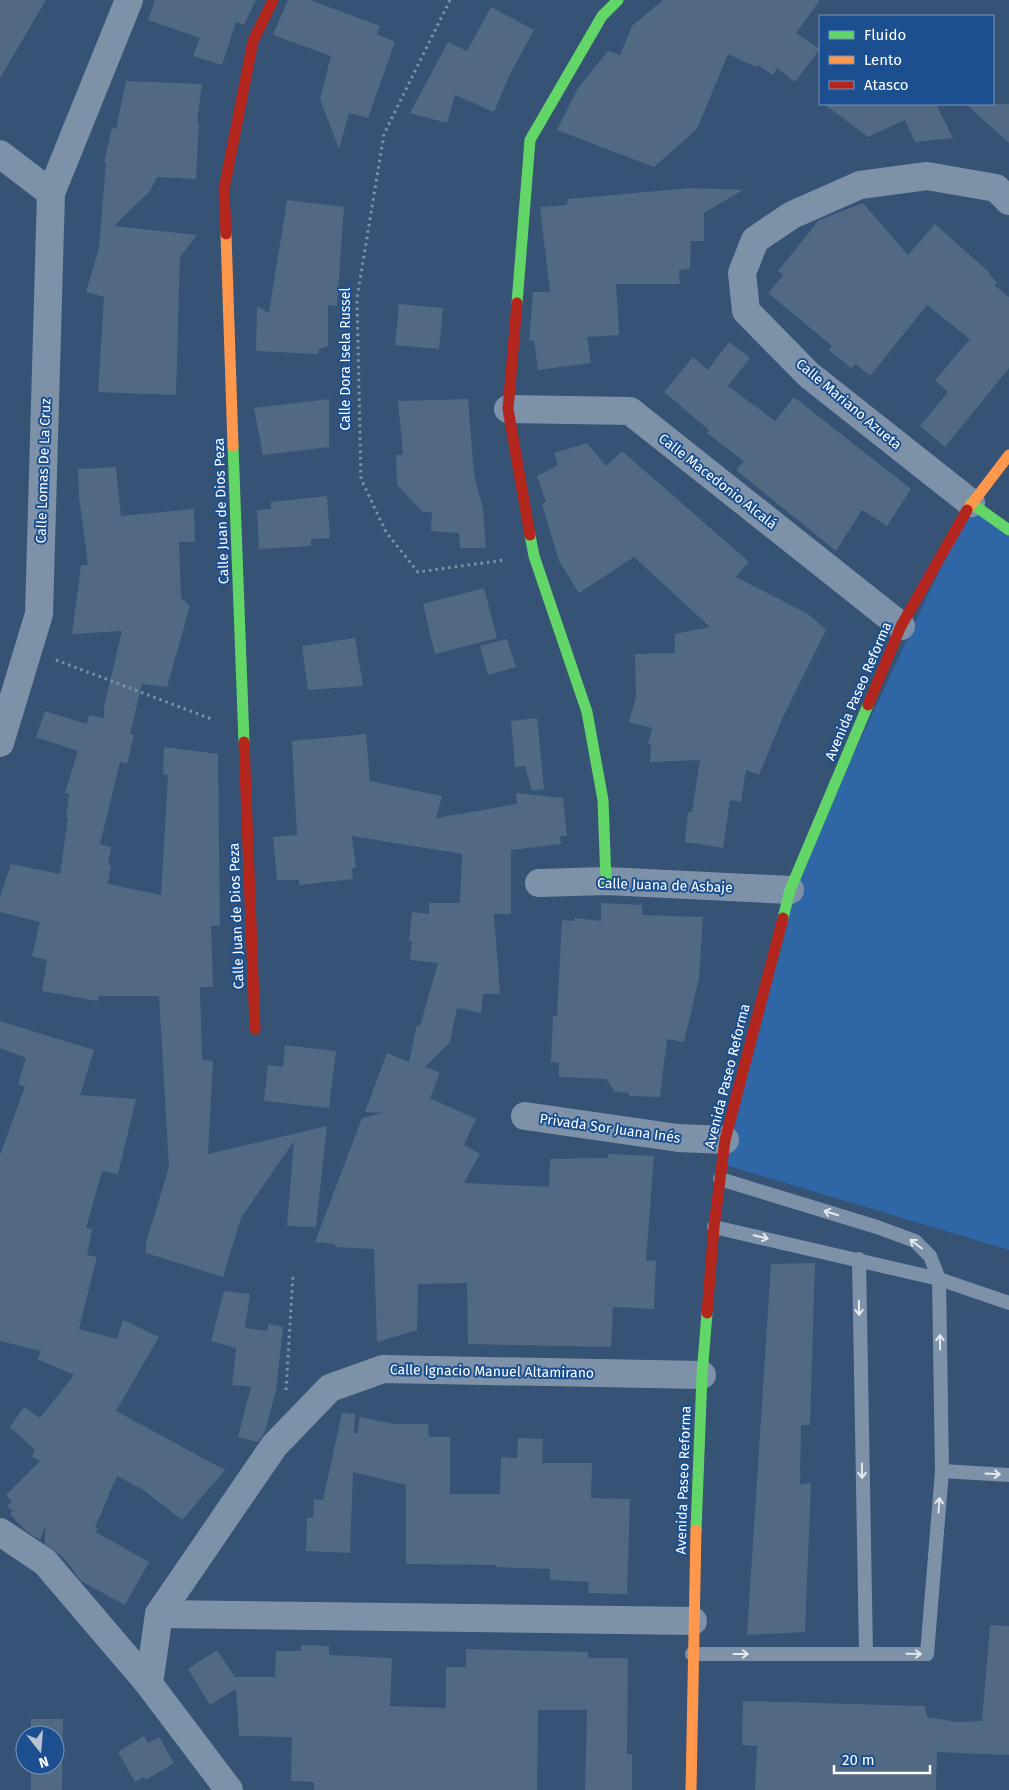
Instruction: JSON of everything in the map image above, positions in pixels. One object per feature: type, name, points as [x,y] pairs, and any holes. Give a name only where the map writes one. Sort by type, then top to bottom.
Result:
[{"type":"street","points":[[0,154],[51,193],[129,0]]},
{"type":"street","name":"Calle Juan de Dios Peza","points":[[255,1029],[224,189],[252,41],[273,0]]},
{"type":"street","points":[[606,881],[603,800],[587,712],[534,556],[508,409],[530,140],[602,16],[618,0]]},
{"type":"street","name":"Calle Mariano Azueta","points":[[971,503],[809,375],[746,311],[742,273],[755,240],[792,215],[860,185],[927,176],[996,188],[1009,201]]},
{"type":"street","name":"Calle Lomas De La Cruz","points":[[0,742],[39,614],[51,193]]},
{"type":"street","name":"Calle Macedonio Alcalá","points":[[508,409],[630,411],[901,626]]},
{"type":"street","name":"Avenida Paseo Reforma","points":[[691,1790],[692,1654],[702,1375],[714,1227],[725,1140],[790,890],[901,626],[971,503],[1009,455]]},
{"type":"street","points":[[971,503],[1009,530]]},
{"type":"street","name":"Calle Juana de Asbaje","points":[[539,883],[606,881],[790,890]]},
{"type":"street","name":"Privada Sor Juana Inés","points":[[525,1116],[678,1138],[725,1140]]},
{"type":"street","name":"Calle Ignacio Manuel Altamirano","points":[[149,1684],[159,1614],[274,1446],[330,1388],[383,1370],[702,1375]]},
{"type":"street","points":[[0,1532],[45,1562],[149,1684],[229,1790]]},
{"type":"street","points":[[159,1614],[693,1621]]},
{"type":"lane","points":[[692,1654],[927,1654],[942,1471],[939,1279],[930,1256],[915,1241],[877,1227],[720,1179]]},
{"type":"lane","points":[[714,1227],[939,1279],[1009,1302]]},
{"type":"lane","points":[[859,1260],[866,1653]]},
{"type":"lane","points":[[942,1471],[1009,1476]]},
{"type":"path","name":"Calle Dora Isela Russel","points":[[450,0],[384,134],[357,298],[361,479],[386,532],[418,572],[534,556]]},
{"type":"path","points":[[29,649],[245,732]]},
{"type":"path","points":[[290,1429],[285,1394],[294,1276]]},
{"type":"shaded area","points":[[971,503],[1009,530],[1009,1250],[722,1164],[790,890]]},
{"type":"building","points":[[0,0],[46,0],[0,78]]},
{"type":"building","points":[[155,0],[256,0],[244,25],[236,22],[222,65],[193,56],[200,38],[148,20]]},
{"type":"building","points":[[288,0],[310,0],[380,26],[377,34],[395,42],[368,118],[349,113],[339,149],[320,99],[331,56],[273,35]]},
{"type":"building","points":[[663,0],[820,0],[796,33],[819,48],[819,50],[795,82],[777,68],[773,75],[758,65],[756,67],[728,54],[697,129],[654,167],[557,130],[578,88],[608,51],[620,55],[632,26]]},
{"type":"building","points":[[491,7],[534,30],[509,76],[494,112],[455,95],[447,123],[410,113],[448,42],[467,51]]},
{"type":"building","points":[[126,81],[202,84],[197,122],[199,122],[196,179],[157,177],[150,191],[114,226],[197,235],[180,257],[176,395],[98,392],[104,297],[86,292],[99,248],[106,162],[104,162],[112,128],[116,129]]},
{"type":"building","points":[[1009,104],[1009,143],[967,105]]},
{"type":"building","points":[[825,105],[940,105],[937,106],[953,138],[915,142],[905,120],[868,137]]},
{"type":"building","points":[[691,188],[743,190],[704,213],[704,241],[691,241],[690,269],[679,270],[680,284],[616,284],[619,335],[587,337],[591,363],[538,370],[534,340],[529,341],[533,292],[550,292],[540,207],[567,205],[568,199]]},
{"type":"building","points":[[287,200],[344,207],[337,306],[328,305],[328,346],[319,349],[318,354],[256,351],[257,306],[269,313]]},
{"type":"building","points":[[863,203],[908,255],[935,224],[991,274],[989,275],[997,282],[994,285],[1009,297],[1009,368],[945,447],[920,426],[948,392],[935,380],[970,339],[927,305],[870,376],[856,364],[851,368],[829,350],[832,346],[768,293],[783,275],[778,271],[819,220]]},
{"type":"building","points":[[399,304],[443,308],[439,349],[395,345]]},
{"type":"building","points":[[729,342],[750,358],[728,386],[775,421],[794,397],[911,489],[887,526],[862,510],[836,551],[736,470],[744,461],[707,433],[709,430],[664,392],[693,357],[708,370]]},
{"type":"building","points":[[329,399],[329,447],[263,455],[254,408]]},
{"type":"building","points":[[468,399],[474,475],[483,509],[486,548],[460,548],[459,533],[431,531],[432,512],[423,512],[397,485],[396,455],[403,455],[398,401]]},
{"type":"building","points":[[587,443],[606,466],[622,451],[749,562],[736,577],[808,614],[826,630],[782,719],[759,775],[746,770],[741,802],[730,800],[723,848],[685,842],[688,812],[692,812],[700,760],[650,762],[651,745],[648,744],[652,728],[629,722],[636,697],[635,654],[675,653],[675,634],[710,627],[634,557],[579,593],[559,561],[542,504],[546,502],[537,476],[558,465],[554,453]]},
{"type":"building","points":[[116,467],[121,516],[194,509],[195,542],[179,542],[181,598],[190,606],[167,687],[142,684],[130,734],[134,735],[127,764],[120,762],[100,844],[111,847],[108,865],[111,865],[108,884],[161,895],[168,775],[163,774],[164,747],[218,754],[220,926],[211,926],[213,987],[200,987],[202,1060],[213,1061],[208,1154],[327,1126],[316,1227],[287,1226],[294,1141],[241,1218],[223,1277],[146,1253],[146,1243],[169,1167],[159,996],[99,996],[98,1001],[42,991],[47,960],[32,956],[40,922],[0,912],[0,897],[11,864],[60,874],[68,818],[66,818],[69,794],[65,793],[78,751],[36,737],[45,711],[87,724],[89,715],[104,718],[104,707],[122,631],[72,634],[81,565],[88,565],[79,497],[78,469]]},
{"type":"building","points":[[327,496],[330,538],[311,539],[311,546],[259,549],[257,510],[271,509],[271,502]]},
{"type":"building","points":[[484,588],[497,638],[435,654],[423,604]]},
{"type":"building","points":[[355,638],[363,686],[308,690],[302,646]]},
{"type":"building","points":[[507,639],[516,667],[488,675],[480,646]]},
{"type":"building","points":[[537,718],[544,789],[532,791],[525,766],[515,767],[511,721]]},
{"type":"building","points":[[366,734],[370,781],[442,796],[436,818],[517,804],[516,793],[563,798],[567,836],[560,836],[561,844],[511,850],[511,914],[494,914],[500,994],[483,994],[481,1013],[457,1008],[450,1042],[425,1067],[440,1073],[430,1098],[476,1119],[464,1145],[480,1154],[464,1183],[549,1187],[550,1159],[608,1158],[608,1154],[654,1156],[646,1261],[656,1260],[654,1309],[613,1307],[611,1347],[468,1344],[467,1283],[418,1284],[417,1330],[377,1342],[374,1249],[335,1247],[335,1244],[315,1242],[362,1118],[383,1113],[365,1112],[387,1053],[409,1062],[417,1025],[420,1026],[438,963],[410,960],[412,941],[409,941],[412,912],[429,914],[429,903],[460,903],[462,854],[352,836],[356,868],[352,869],[353,879],[299,885],[299,880],[277,880],[273,837],[297,835],[292,741]]},
{"type":"building","points":[[601,903],[642,905],[642,915],[703,917],[699,978],[684,1042],[667,1039],[660,1097],[629,1096],[629,1093],[615,1092],[606,1079],[559,1077],[559,1063],[551,1062],[553,1016],[557,1016],[562,920],[574,921],[574,918],[601,921]]},
{"type":"building","points":[[0,1021],[94,1050],[80,1095],[136,1099],[118,1174],[102,1171],[86,1228],[92,1229],[87,1255],[97,1257],[79,1329],[117,1339],[123,1320],[159,1337],[116,1411],[225,1470],[182,1520],[142,1489],[117,1476],[95,1527],[98,1528],[96,1532],[149,1562],[125,1605],[81,1581],[63,1557],[45,1544],[45,1527],[40,1540],[25,1530],[10,1514],[13,1511],[7,1506],[12,1502],[6,1495],[40,1461],[32,1457],[35,1450],[10,1427],[24,1407],[40,1418],[74,1375],[37,1359],[41,1351],[0,1341],[0,1155],[25,1087],[18,1084],[26,1058],[0,1048]]},
{"type":"building","points":[[285,1045],[336,1051],[329,1108],[264,1101],[268,1065],[283,1067]]},
{"type":"building","points":[[815,1263],[810,1425],[801,1425],[800,1484],[811,1483],[805,1632],[747,1635],[771,1264]]},
{"type":"building","points":[[224,1291],[250,1294],[245,1328],[267,1331],[268,1324],[283,1327],[276,1391],[264,1434],[258,1442],[238,1437],[251,1387],[232,1385],[236,1348],[211,1341]]},
{"type":"building","points":[[342,1413],[355,1414],[354,1433],[357,1433],[360,1417],[394,1424],[428,1424],[429,1437],[450,1437],[450,1494],[500,1494],[501,1457],[517,1458],[518,1438],[543,1439],[542,1463],[592,1463],[591,1498],[630,1499],[627,1594],[588,1593],[589,1582],[550,1580],[550,1569],[496,1567],[496,1565],[406,1564],[406,1485],[353,1472],[350,1553],[306,1551],[307,1518],[313,1518],[314,1499],[323,1500]]},
{"type":"building","points":[[990,1625],[1009,1626],[1009,1755],[937,1752],[936,1790],[755,1790],[757,1746],[742,1745],[743,1701],[925,1706],[927,1717],[957,1722],[982,1721]]},
{"type":"building","points":[[301,1645],[329,1646],[329,1655],[392,1658],[390,1706],[446,1708],[446,1667],[466,1667],[466,1649],[588,1652],[588,1658],[628,1658],[627,1754],[632,1754],[632,1790],[585,1790],[587,1710],[538,1710],[537,1790],[314,1790],[314,1782],[291,1781],[292,1737],[239,1736],[236,1689],[210,1705],[188,1669],[217,1650],[235,1677],[275,1677],[276,1651],[301,1651]]},
{"type":"building","points":[[31,1719],[63,1719],[63,1725],[31,1725]]},
{"type":"building","points":[[144,1736],[148,1743],[159,1737],[174,1763],[146,1780],[144,1777],[135,1782],[118,1752]]},
{"type":"building","points":[[31,1775],[62,1775],[62,1790],[31,1790]]},
{"type":"traffic: fast","points":[[517,303],[530,140],[602,16],[618,0]]},
{"type":"traffic: fast","points":[[233,446],[244,742]]},
{"type":"traffic: fast","points":[[971,503],[1009,530]]},
{"type":"traffic: fast","points":[[530,535],[534,556],[587,712],[603,800],[606,881]]},
{"type":"traffic: fast","points":[[783,918],[790,890],[868,705]]},
{"type":"traffic: fast","points":[[696,1530],[702,1375],[707,1313]]},
{"type":"traffic: slow","points":[[226,234],[233,446]]},
{"type":"traffic: slow","points":[[967,510],[1009,455]]},
{"type":"traffic: slow","points":[[691,1790],[696,1530]]},
{"type":"traffic: jam","points":[[226,234],[224,189],[253,41],[273,0]]},
{"type":"traffic: jam","points":[[517,303],[508,409],[530,535]]},
{"type":"traffic: jam","points":[[868,705],[901,626],[967,510]]},
{"type":"traffic: jam","points":[[244,742],[255,1029]]},
{"type":"traffic: jam","points":[[707,1313],[714,1227],[725,1140],[783,918]]}]
